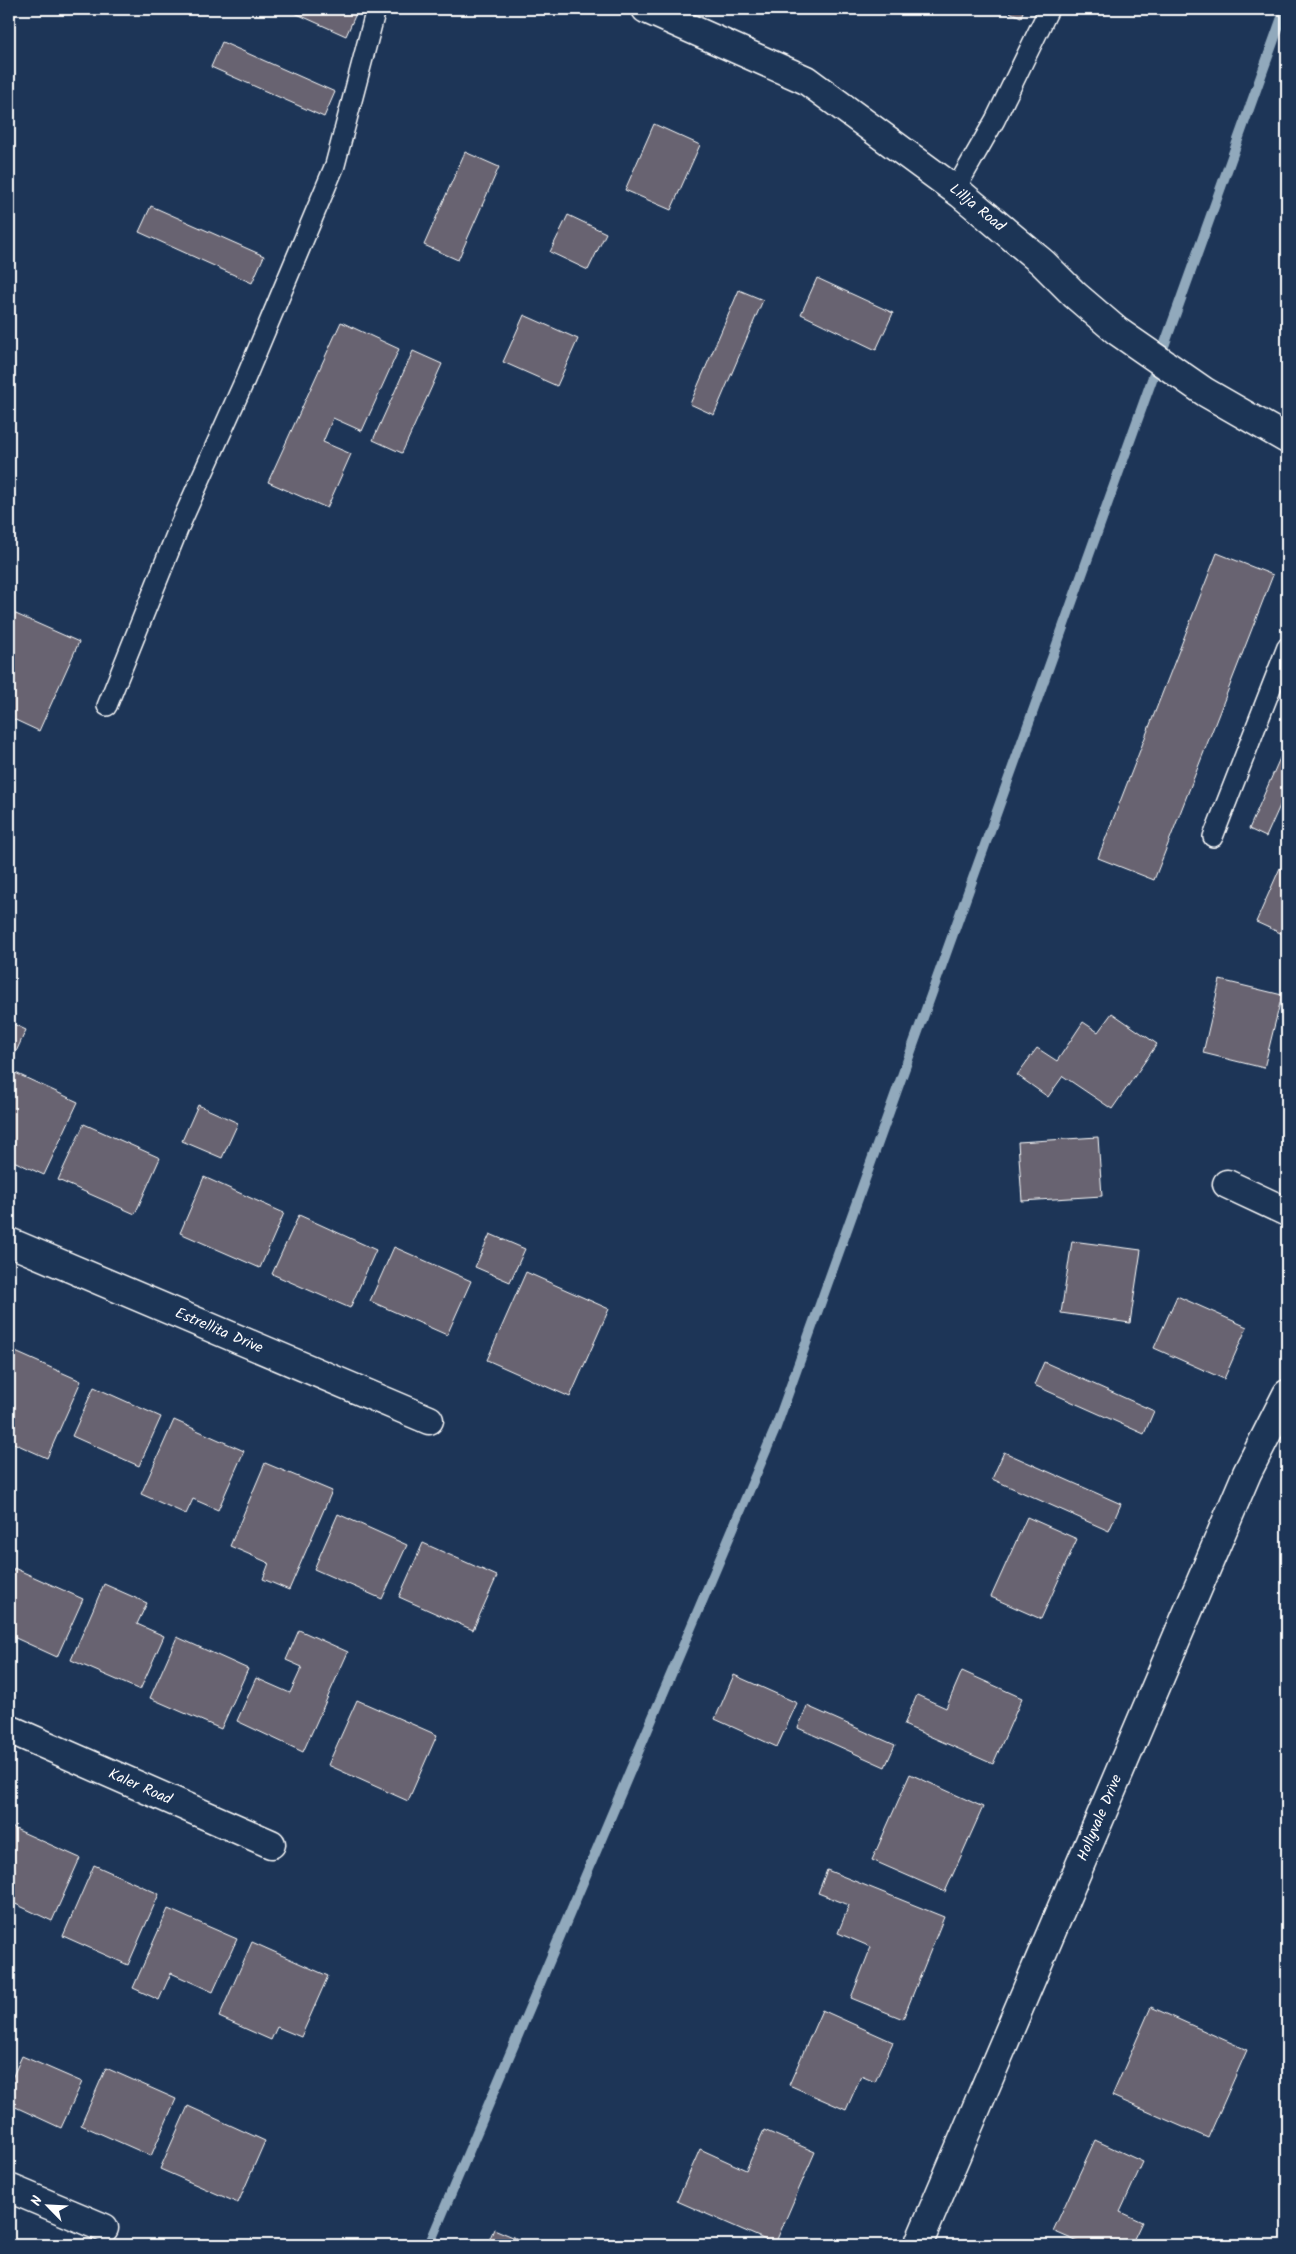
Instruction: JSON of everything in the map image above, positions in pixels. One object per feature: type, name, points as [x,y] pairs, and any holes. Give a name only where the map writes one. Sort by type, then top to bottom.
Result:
[{"type":"street","name":"Lillja Road","points":[[646,9],[806,80],[955,190],[1043,263],[1075,295],[1117,331],[1190,382],[1287,439]]},
{"type":"street","points":[[1227,1184],[1287,1212]]},
{"type":"street","name":"Estrellita Drive","points":[[9,1242],[430,1420]]},
{"type":"street","name":"Hollyvale Drive","points":[[918,2245],[1247,1473],[1287,1394]]},
{"type":"street","name":"Kaler Road","points":[[9,1729],[271,1844]]},
{"type":"street","points":[[9,2188],[104,2228]]},
{"type":"lane","points":[[107,706],[179,527],[244,382],[335,165],[376,9]]},
{"type":"lane","points":[[955,190],[995,120],[1049,9]]},
{"type":"lane","points":[[1213,837],[1287,647]]},
{"type":"building","points":[[286,9],[358,9],[346,36]]},
{"type":"building","points":[[1002,9],[1024,9],[1021,17]]},
{"type":"building","points":[[222,42],[335,92],[324,117],[211,67]]},
{"type":"building","points":[[654,124],[700,145],[671,210],[625,190]]},
{"type":"building","points":[[465,152],[499,167],[458,260],[424,245]]},
{"type":"building","points":[[151,206],[264,256],[252,283],[139,232]]},
{"type":"building","points":[[568,215],[606,233],[588,270],[550,252]]},
{"type":"building","points":[[817,278],[893,313],[876,350],[801,314]]},
{"type":"building","points":[[739,290],[763,300],[714,415],[690,404]]},
{"type":"building","points":[[524,315],[578,339],[557,386],[503,362]]},
{"type":"building","points":[[341,322],[399,349],[362,431],[333,418],[323,442],[351,454],[327,508],[268,482]]},
{"type":"building","points":[[413,351],[442,364],[402,453],[373,440]]},
{"type":"building","points":[[1217,553],[1273,575],[1154,880],[1098,858]]},
{"type":"building","points":[[9,611],[79,642],[39,731],[9,717]]},
{"type":"building","points":[[1287,742],[1287,790],[1266,837],[1249,829]]},
{"type":"building","points":[[1280,868],[1287,871],[1287,936],[1256,922]]},
{"type":"building","points":[[1220,980],[1282,995],[1264,1068],[1203,1053]]},
{"type":"building","points":[[1112,1013],[1157,1044],[1112,1109],[1063,1076],[1048,1097],[1017,1075],[1037,1048],[1057,1061],[1083,1022],[1098,1032]]},
{"type":"building","points":[[9,1022],[26,1030],[9,1067]]},
{"type":"building","points":[[9,1070],[78,1102],[44,1175],[9,1159]]},
{"type":"building","points":[[198,1105],[238,1123],[222,1158],[182,1141]]},
{"type":"building","points":[[84,1124],[160,1158],[135,1214],[58,1180]]},
{"type":"building","points":[[1098,1137],[1102,1196],[1022,1201],[1018,1142]]},
{"type":"building","points":[[204,1177],[284,1213],[260,1268],[180,1233]]},
{"type":"building","points":[[299,1215],[376,1250],[350,1308],[272,1274]]},
{"type":"building","points":[[490,1234],[525,1249],[510,1282],[475,1267]]},
{"type":"building","points":[[1072,1241],[1141,1250],[1130,1323],[1061,1313]]},
{"type":"building","points":[[394,1247],[471,1281],[447,1335],[370,1301]]},
{"type":"building","points":[[526,1272],[609,1309],[570,1397],[487,1360]]},
{"type":"building","points":[[1177,1296],[1247,1327],[1224,1379],[1154,1348]]},
{"type":"building","points":[[11,1350],[81,1381],[47,1458],[9,1441],[9,1355]]},
{"type":"building","points":[[1044,1362],[1154,1411],[1144,1434],[1034,1385]]},
{"type":"building","points":[[94,1387],[161,1417],[139,1466],[72,1436]]},
{"type":"building","points":[[174,1420],[244,1451],[218,1510],[193,1499],[186,1514],[141,1494]]},
{"type":"building","points":[[1004,1452],[1121,1504],[1109,1531],[992,1479]]},
{"type":"building","points":[[265,1463],[332,1491],[289,1590],[263,1579],[269,1563],[230,1546]]},
{"type":"building","points":[[338,1514],[407,1545],[382,1599],[314,1569]]},
{"type":"building","points":[[1027,1517],[1077,1539],[1041,1619],[991,1597]]},
{"type":"building","points":[[423,1543],[497,1576],[473,1630],[399,1597]]},
{"type":"building","points":[[14,1568],[83,1599],[57,1657],[9,1635],[9,1581]]},
{"type":"building","points":[[104,1584],[147,1603],[137,1624],[164,1636],[140,1690],[71,1660]]},
{"type":"building","points":[[299,1630],[348,1652],[303,1752],[237,1721],[256,1678],[290,1693],[302,1667],[286,1660]]},
{"type":"building","points":[[177,1637],[248,1669],[221,1729],[150,1698]]},
{"type":"building","points":[[962,1671],[1022,1698],[993,1764],[904,1725],[917,1695],[946,1708]]},
{"type":"building","points":[[734,1675],[797,1703],[777,1747],[715,1719]]},
{"type":"building","points":[[357,1700],[437,1735],[408,1801],[328,1765]]},
{"type":"building","points":[[807,1706],[895,1745],[885,1767],[798,1728]]},
{"type":"building","points":[[910,1774],[983,1807],[945,1892],[872,1860]]},
{"type":"building","points":[[11,1827],[80,1858],[52,1921],[9,1901],[9,1832]]},
{"type":"building","points":[[94,1865],[159,1894],[128,1965],[63,1936]]},
{"type":"building","points":[[827,1870],[944,1917],[903,2019],[851,1998],[871,1947],[838,1933],[849,1905],[818,1893]]},
{"type":"building","points":[[168,1909],[237,1939],[213,1992],[171,1973],[159,2000],[133,1988]]},
{"type":"building","points":[[252,1942],[328,1976],[301,2037],[277,2027],[271,2040],[219,2017]]},
{"type":"building","points":[[1151,2007],[1247,2050],[1208,2138],[1112,2096]]},
{"type":"building","points":[[822,2010],[893,2042],[875,2082],[861,2076],[846,2110],[789,2085]]},
{"type":"building","points":[[22,2056],[82,2082],[61,2128],[9,2104],[9,2085]]},
{"type":"building","points":[[106,2068],[176,2099],[151,2156],[81,2125]]},
{"type":"building","points":[[188,2106],[265,2141],[238,2203],[160,2169]]},
{"type":"building","points":[[764,2130],[815,2152],[775,2244],[677,2201],[700,2149],[746,2170]]},
{"type":"building","points":[[1095,2140],[1143,2162],[1120,2212],[1142,2222],[1131,2245],[1085,2245],[1053,2231]]},
{"type":"building","points":[[494,2229],[532,2245],[487,2245]]},
{"type":"waterway","points":[[429,2245],[776,1427],[1285,9]]}]
